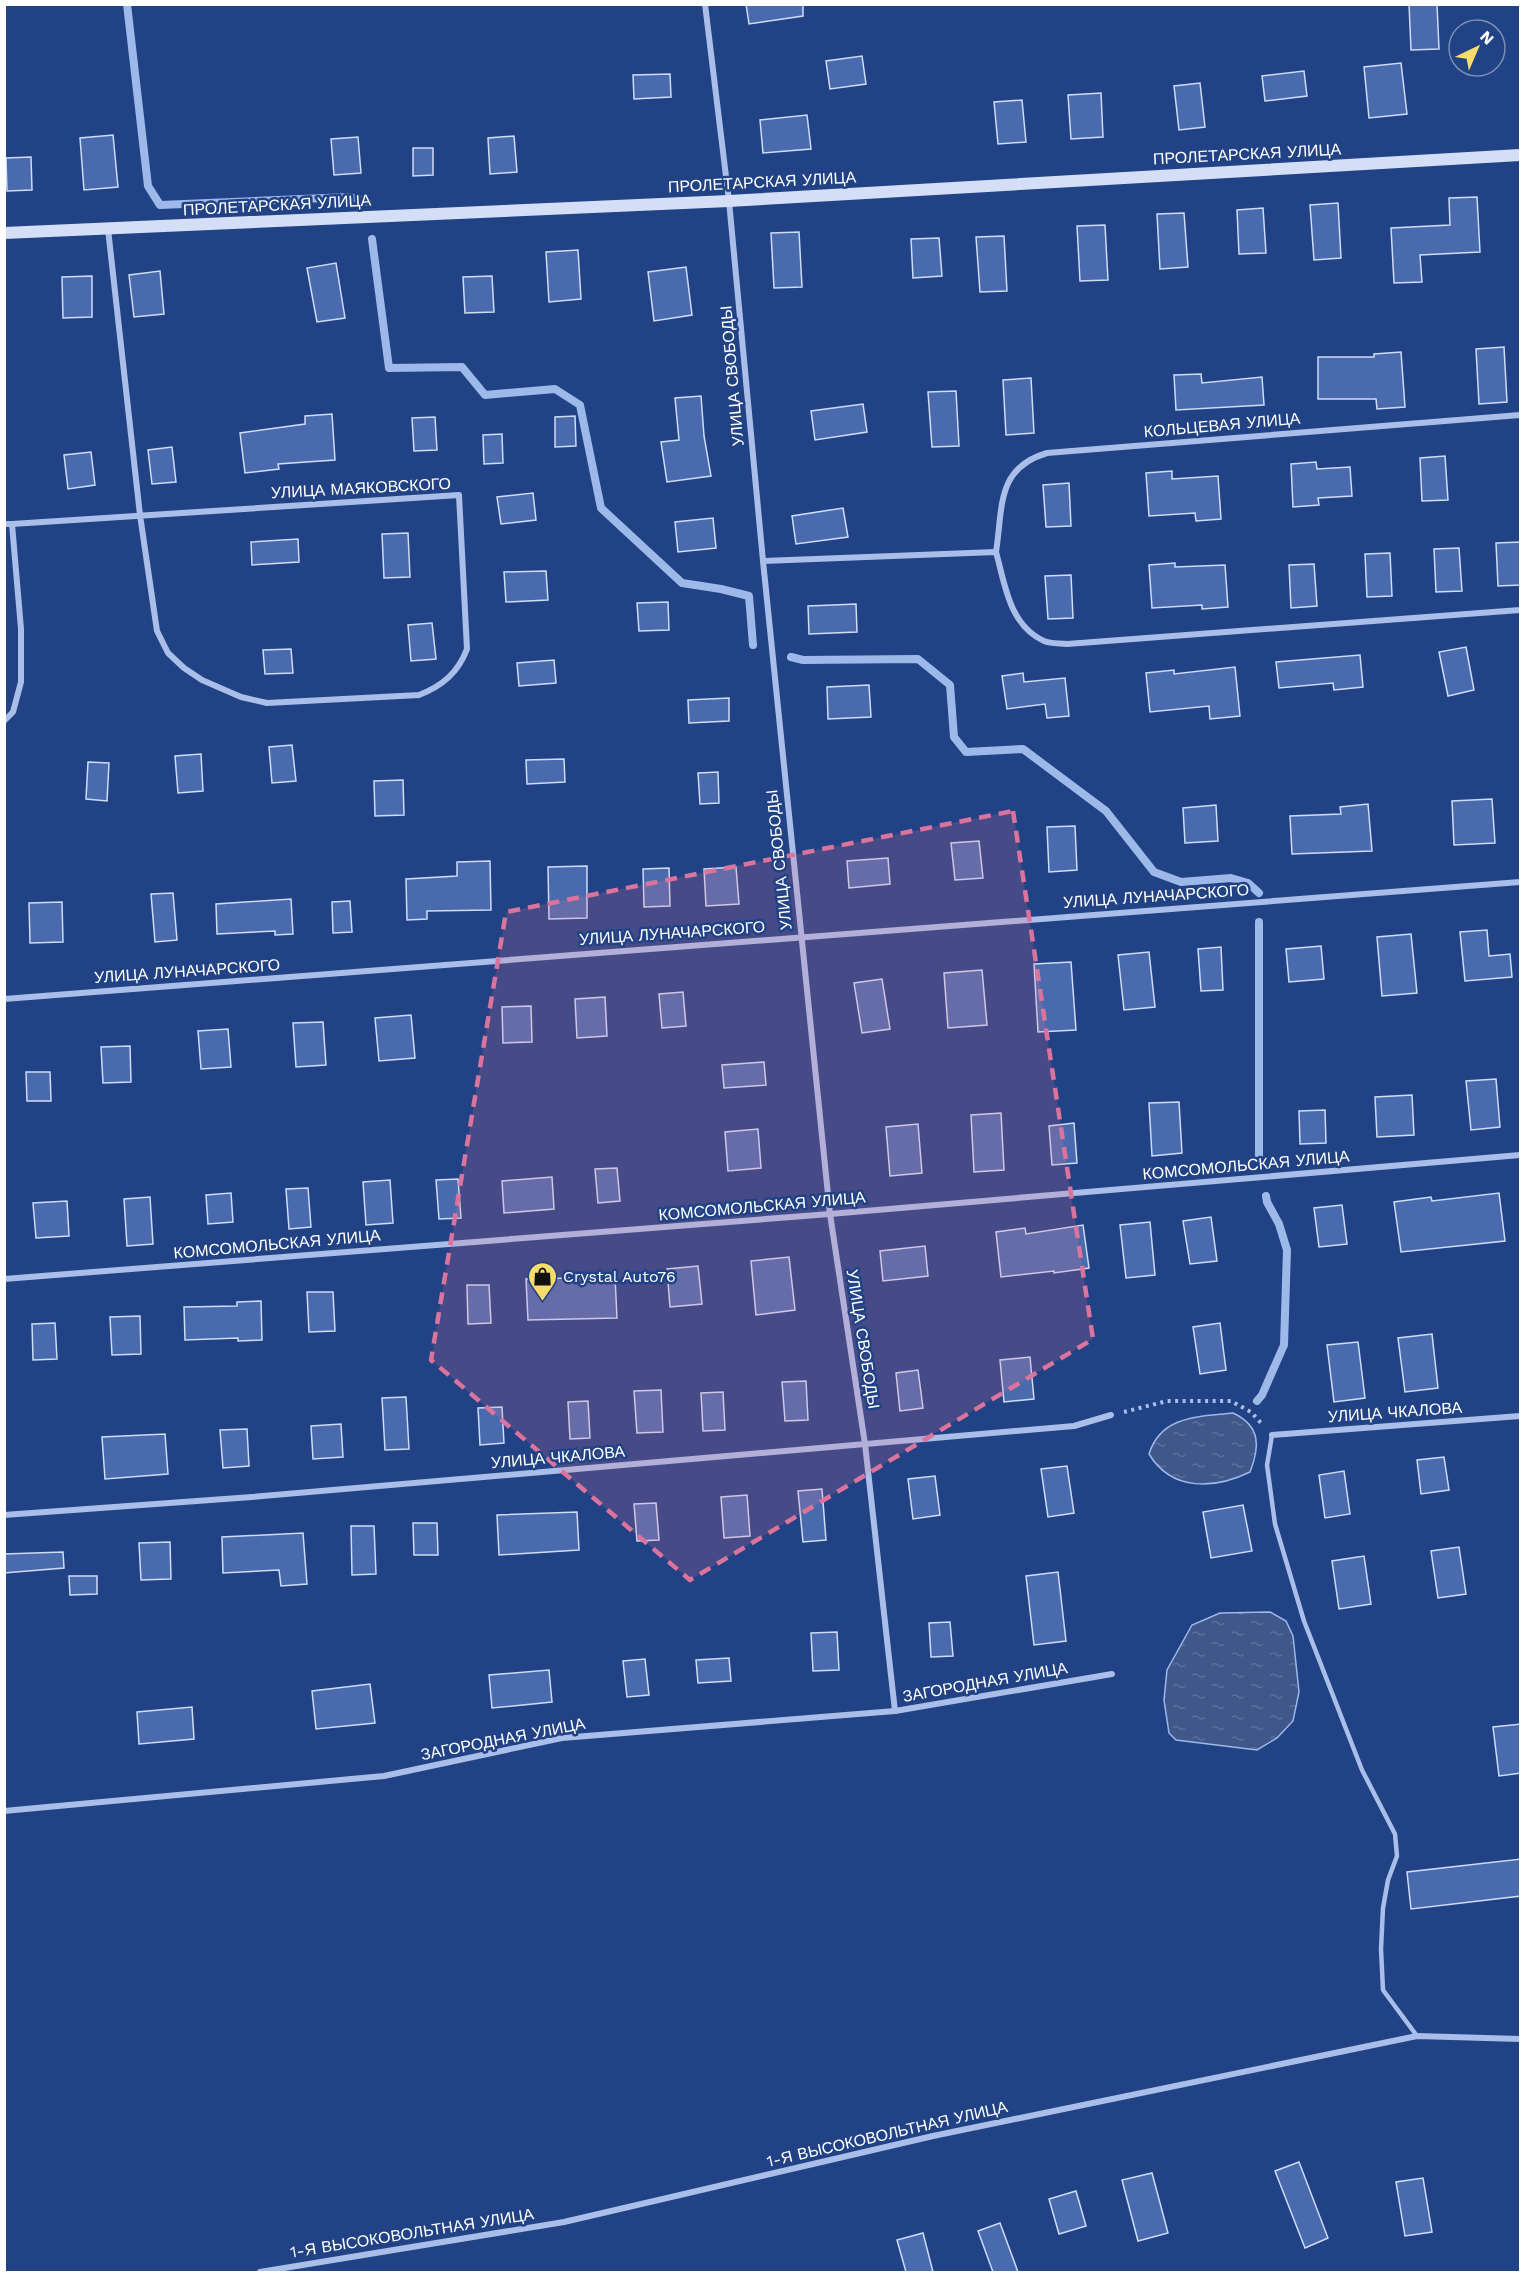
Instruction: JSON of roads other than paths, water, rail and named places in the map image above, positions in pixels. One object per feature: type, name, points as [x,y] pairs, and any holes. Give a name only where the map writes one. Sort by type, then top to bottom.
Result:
[{"type":"main road","name":"ПРОЛЕТАРСКАЯ УЛИЦА","points":[[4,233],[729,201],[1521,155]]},
{"type":"street","name":"УЛИЦА СВОБОДЫ","points":[[705,4],[729,201],[763,561],[830,1214],[866,1444],[895,1711]]},
{"type":"street","name":"УЛИЦА МАЯКОВСКОГО","points":[[4,721],[13,712],[21,682],[21,629],[8,524],[140,515],[459,495],[467,649],[462,664],[436,688],[419,695],[267,703],[241,697],[202,680],[168,653],[157,631],[140,515],[108,229]]},
{"type":"street","name":"КОЛЬЦЕВАЯ УЛИЦА","points":[[1521,415],[1047,453],[1031,458],[1017,467],[1007,484],[996,552],[1011,605],[1018,619],[1028,631],[1045,641],[1067,644],[1521,610]]},
{"type":"street","points":[[763,561],[996,552]]},
{"type":"street","name":"УЛИЦА ЛУНАЧАРСКОГО","points":[[4,999],[1521,882]]},
{"type":"street","name":"КОМСОМОЛЬСКАЯ УЛИЦА","points":[[4,1279],[830,1214],[1521,1155]]},
{"type":"street","name":"УЛИЦА ЧКАЛОВА","points":[[4,1515],[252,1497],[1074,1426],[1111,1415]]},
{"type":"street","name":"УЛИЦА ЧКАЛОВА","points":[[1272,1435],[1521,1416]]},
{"type":"street","name":"ЗАГОРОДНАЯ УЛИЦА","points":[[4,1811],[384,1776],[562,1738],[895,1711],[1112,1674]]},
{"type":"street","name":"1-Я ВЫСОКОВОЛЬТНАЯ УЛИЦА","points":[[260,2272],[564,2222],[933,2136],[1418,2036],[1521,2039]]},
{"type":"lane","points":[[1272,1435],[1267,1465],[1275,1524],[1304,1620],[1362,1770],[1395,1834],[1397,1856],[1388,1880],[1383,1908],[1381,1949],[1383,1990],[1418,2036]]},
{"type":"water","points":[[1233,1413],[1249,1424],[1256,1438],[1256,1454],[1250,1472],[1223,1482],[1195,1484],[1170,1475],[1149,1454],[1162,1432],[1172,1425],[1195,1417]]},
{"type":"water","points":[[1270,1612],[1286,1621],[1293,1636],[1299,1692],[1293,1721],[1277,1738],[1257,1750],[1176,1740],[1169,1733],[1164,1700],[1167,1670],[1192,1625],[1220,1613]]},
{"type":"waterway","points":[[127,4],[148,186],[160,205],[350,197],[368,202]]},
{"type":"waterway","points":[[372,239],[389,368],[462,367],[485,395],[555,389],[580,405],[601,508],[682,583],[749,596],[753,645]]},
{"type":"waterway","points":[[791,657],[803,660],[918,659],[950,685],[954,737],[966,752],[1023,749],[1106,811],[1154,872],[1181,882],[1231,878],[1248,883],[1259,893]]},
{"type":"waterway","points":[[1259,922],[1259,1158]]},
{"type":"waterway","points":[[1257,1401],[1262,1395],[1284,1345],[1287,1250],[1279,1224],[1266,1196]]},
{"type":"place","name":"Crystal Auto76","points":[[542,1302]]}]
